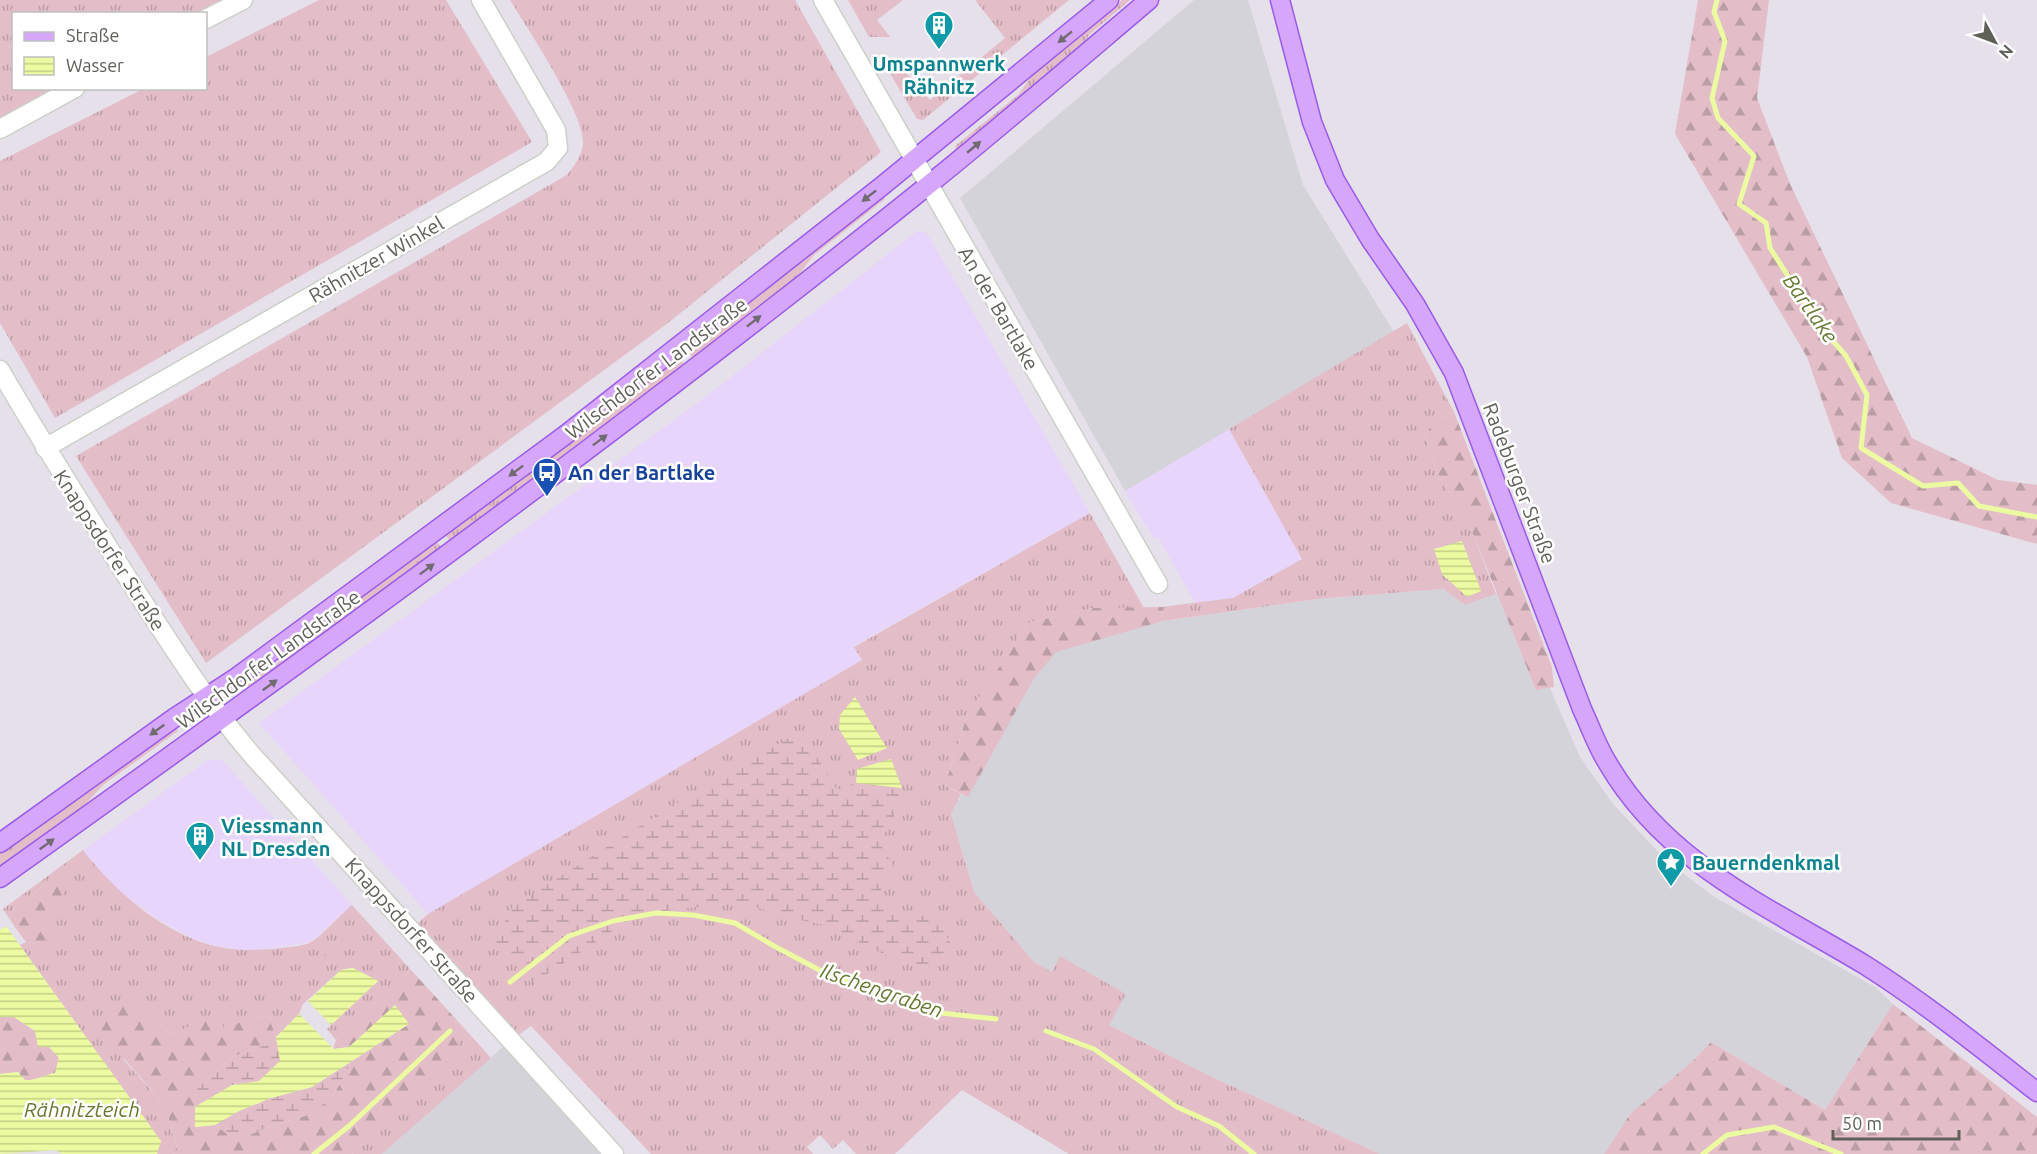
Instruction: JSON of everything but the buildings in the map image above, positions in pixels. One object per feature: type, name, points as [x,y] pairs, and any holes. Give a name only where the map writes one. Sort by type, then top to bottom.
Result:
[{"type":"main road","name":"Wilschdorfer Landstraße","points":[[0,843],[174,718],[206,698],[564,436],[914,159],[1109,0]]},
{"type":"main road","name":"Wilschdorfer Landstraße","points":[[0,878],[223,720],[579,455],[928,184],[1149,0]]},
{"type":"main road","name":"Radeburger Straße","points":[[1280,0],[1312,122],[1335,180],[1370,239],[1415,304],[1454,373],[1582,709],[1607,762],[1632,798],[1664,835],[1718,879],[1901,989],[2037,1092]]},
{"type":"street","points":[[207,18],[243,0]]},
{"type":"street","name":"Rähnitzer Winkel","points":[[45,448],[546,162],[558,148],[556,130],[481,0]]},
{"type":"street","name":"An der Bartlake","points":[[823,0],[1158,584]]},
{"type":"street","points":[[0,129],[71,90]]},
{"type":"street","name":"Knappsdorfer Straße","points":[[0,370],[45,448],[206,698],[223,720],[252,755],[614,1154]]},
{"type":"shaded area","points":[[1194,0],[1248,0],[1303,185],[1394,332],[1125,491],[960,198]]},
{"type":"shaded area","points":[[917,231],[927,233],[1090,513],[854,646],[862,660],[428,914],[259,723],[708,395]]},
{"type":"shaded area","points":[[1229,429],[1303,559],[1233,598],[1195,603],[1158,537],[1154,539],[1125,491]]},
{"type":"shaded area","points":[[1443,589],[1465,605],[1507,590],[1580,757],[1613,804],[1667,861],[1713,896],[1875,987],[1893,1004],[1825,1110],[1711,1042],[1694,1060],[1630,1114],[1604,1154],[1380,1154],[1212,1077],[1109,1025],[1061,956],[1052,973],[1034,962],[974,892],[951,814],[1045,638],[1317,599]]},
{"type":"shaded area","points":[[208,760],[222,760],[352,905],[311,942],[251,951],[220,947],[191,938],[156,918],[122,893],[101,873],[83,850]]},
{"type":"shaded area","points":[[505,1045],[600,1154],[382,1154]]},
{"type":"green space","points":[[0,0],[231,0],[207,13],[12,12],[12,90],[62,90],[0,122]]},
{"type":"green space","points":[[319,0],[446,0],[532,142],[55,418],[0,323],[0,161],[141,90],[207,90],[207,56]]},
{"type":"green space","points":[[510,0],[795,0],[881,152],[668,323],[206,663],[76,456],[567,175],[582,151],[581,129],[565,92]]},
{"type":"green space","points":[[848,0],[903,0],[877,20],[890,37],[869,37]]},
{"type":"green space","points":[[975,0],[1069,0],[923,120],[917,119],[888,70],[894,59],[930,100],[1005,38]]},
{"type":"green space","points":[[1122,0],[1130,0],[1089,35],[1082,46],[960,149],[956,149],[955,146],[1018,95],[1033,74]]},
{"type":"green space","points":[[1698,0],[1769,0],[1757,98],[1790,184],[1912,438],[1998,480],[2037,485],[2037,544],[1891,503],[1842,458],[1807,357],[1675,134]]},
{"type":"green space","points":[[881,194],[885,199],[814,255],[797,277],[693,358],[687,350]]},
{"type":"green space","points":[[1407,323],[1454,412],[1432,423],[1425,437],[1436,471],[1471,529],[1496,594],[1465,605],[1443,589],[1317,599],[1163,621],[1162,607],[1233,598],[1302,559],[1229,429]]},
{"type":"green space","points":[[679,357],[684,364],[450,541],[445,534]]},
{"type":"green space","points":[[1454,412],[1552,667],[1554,687],[1536,690],[1471,529],[1436,471],[1425,437],[1432,423]]},
{"type":"green space","points":[[1090,513],[1144,608],[1093,608],[1028,623],[967,716],[945,785],[961,794],[951,814],[974,892],[1034,962],[1052,972],[1060,956],[1126,994],[1109,1025],[1212,1077],[1380,1154],[1069,1154],[962,1090],[895,1154],[856,1154],[843,1140],[833,1149],[820,1135],[807,1147],[813,1154],[651,1154],[531,1026],[505,1045],[405,935],[428,914],[862,660],[854,647]]},
{"type":"green space","points":[[436,541],[441,547],[337,626],[250,688],[246,685],[316,636],[334,615]]},
{"type":"green space","points":[[1162,607],[1163,621],[1056,652],[1033,680],[968,797],[945,785],[967,716],[1028,623],[1093,608]]},
{"type":"green space","points":[[175,726],[178,731],[103,785],[82,808],[0,868],[0,852]]},
{"type":"green space","points":[[796,734],[808,742],[837,790],[856,783],[902,788],[893,820],[879,842],[893,865],[878,896],[893,910],[937,919],[951,944],[945,962],[930,973],[870,948],[829,926],[791,918],[739,902],[638,914],[532,984],[495,941],[512,907],[678,802]]},
{"type":"green space","points":[[83,850],[110,881],[143,910],[161,923],[199,941],[240,950],[303,945],[315,939],[352,905],[411,970],[336,1040],[327,1029],[378,981],[353,968],[341,970],[303,1004],[299,1014],[276,1037],[268,1015],[223,1027],[206,1021],[170,1034],[139,1005],[124,1060],[165,1106],[177,1148],[173,1154],[157,1154],[160,1141],[20,945],[26,942],[43,945],[47,918],[54,908],[45,883],[31,897],[14,907],[17,930],[3,909]]},
{"type":"green space","points":[[45,883],[59,883],[67,900],[54,908],[47,918],[50,936],[43,945],[26,942],[17,930],[14,907],[26,897],[31,897]]},
{"type":"green space","points":[[352,931],[357,933],[313,972],[310,968]]},
{"type":"green space","points":[[411,970],[455,1018],[460,1058],[352,1154],[173,1154],[177,1147],[165,1106],[101,1032],[104,1007],[139,1005],[170,1034],[206,1020],[223,1027],[268,1015],[276,1037],[256,1050],[233,1056],[195,1091],[196,1127],[215,1125],[236,1140],[311,1114],[332,1098],[352,1061],[409,1024],[395,1006],[349,1047],[333,1049],[336,1040]]},
{"type":"green space","points":[[1893,1004],[2037,1117],[2037,1154],[1604,1154],[1630,1114],[1694,1060],[1711,1042],[1825,1110]]},
{"type":"green space","points":[[0,1017],[14,1017],[35,1031],[59,1057],[55,1073],[28,1080],[24,1080],[18,1072],[0,1074]]},
{"type":"green space","points":[[455,1018],[491,1058],[382,1154],[352,1154],[459,1058]]},
{"type":"green space","points":[[276,1037],[281,1061],[259,1081],[232,1085],[195,1107],[195,1091],[233,1056],[256,1050]]},
{"type":"green space","points":[[352,1061],[332,1098],[311,1114],[236,1140],[215,1125],[239,1111],[271,1098],[312,1087]]},
{"type":"water","points":[[1462,541],[1481,591],[1467,597],[1442,574],[1434,549]]},
{"type":"water","points":[[855,697],[887,748],[858,760],[839,729],[840,715]]},
{"type":"water","points":[[891,759],[902,788],[856,783],[857,769]]},
{"type":"water","name":"Rähnitzteich","points":[[6,926],[161,1141],[157,1154],[62,1154],[55,1150],[0,1154],[0,1074],[18,1072],[25,1080],[36,1079],[55,1073],[59,1058],[49,1047],[38,1047],[35,1031],[14,1017],[0,1017],[0,930]]},
{"type":"water","points":[[353,968],[378,981],[331,1025],[308,1001],[341,970]]},
{"type":"water","points":[[395,1005],[409,1024],[312,1087],[271,1098],[239,1111],[215,1125],[195,1127],[195,1107],[232,1085],[259,1081],[280,1061],[276,1037],[299,1014],[334,1049],[349,1047]]},
{"type":"waterway","name":"Bartlake","points":[[1717,0],[1714,12],[1725,41],[1712,98],[1718,118],[1754,156],[1739,204],[1766,223],[1770,248],[1820,326],[1846,356],[1867,395],[1861,448],[1923,486],[1958,483],[1979,506],[2037,517]]},
{"type":"waterway","name":"Ilschengraben","points":[[510,982],[569,936],[613,921],[656,913],[693,915],[735,923],[827,974],[941,1013],[996,1019]]},
{"type":"waterway","name":"Ilschengraben","points":[[314,1154],[349,1126],[450,1031]]},
{"type":"waterway","name":"Ilschengraben","points":[[1046,1031],[1094,1049],[1177,1107],[1219,1126],[1254,1154]]},
{"type":"waterway","name":"Ilschengraben","points":[[1703,1154],[1727,1135],[1774,1127],[1841,1154]]},
{"type":"place","name":"Umspannwerk Rähnitz","points":[[939,50]]},
{"type":"place","name":"An der Bartlake","points":[[547,498]]},
{"type":"place","name":"Viessmann NL Dresden","points":[[200,862]]},
{"type":"place","name":"Bauerndenkmal","points":[[1671,888]]}]
